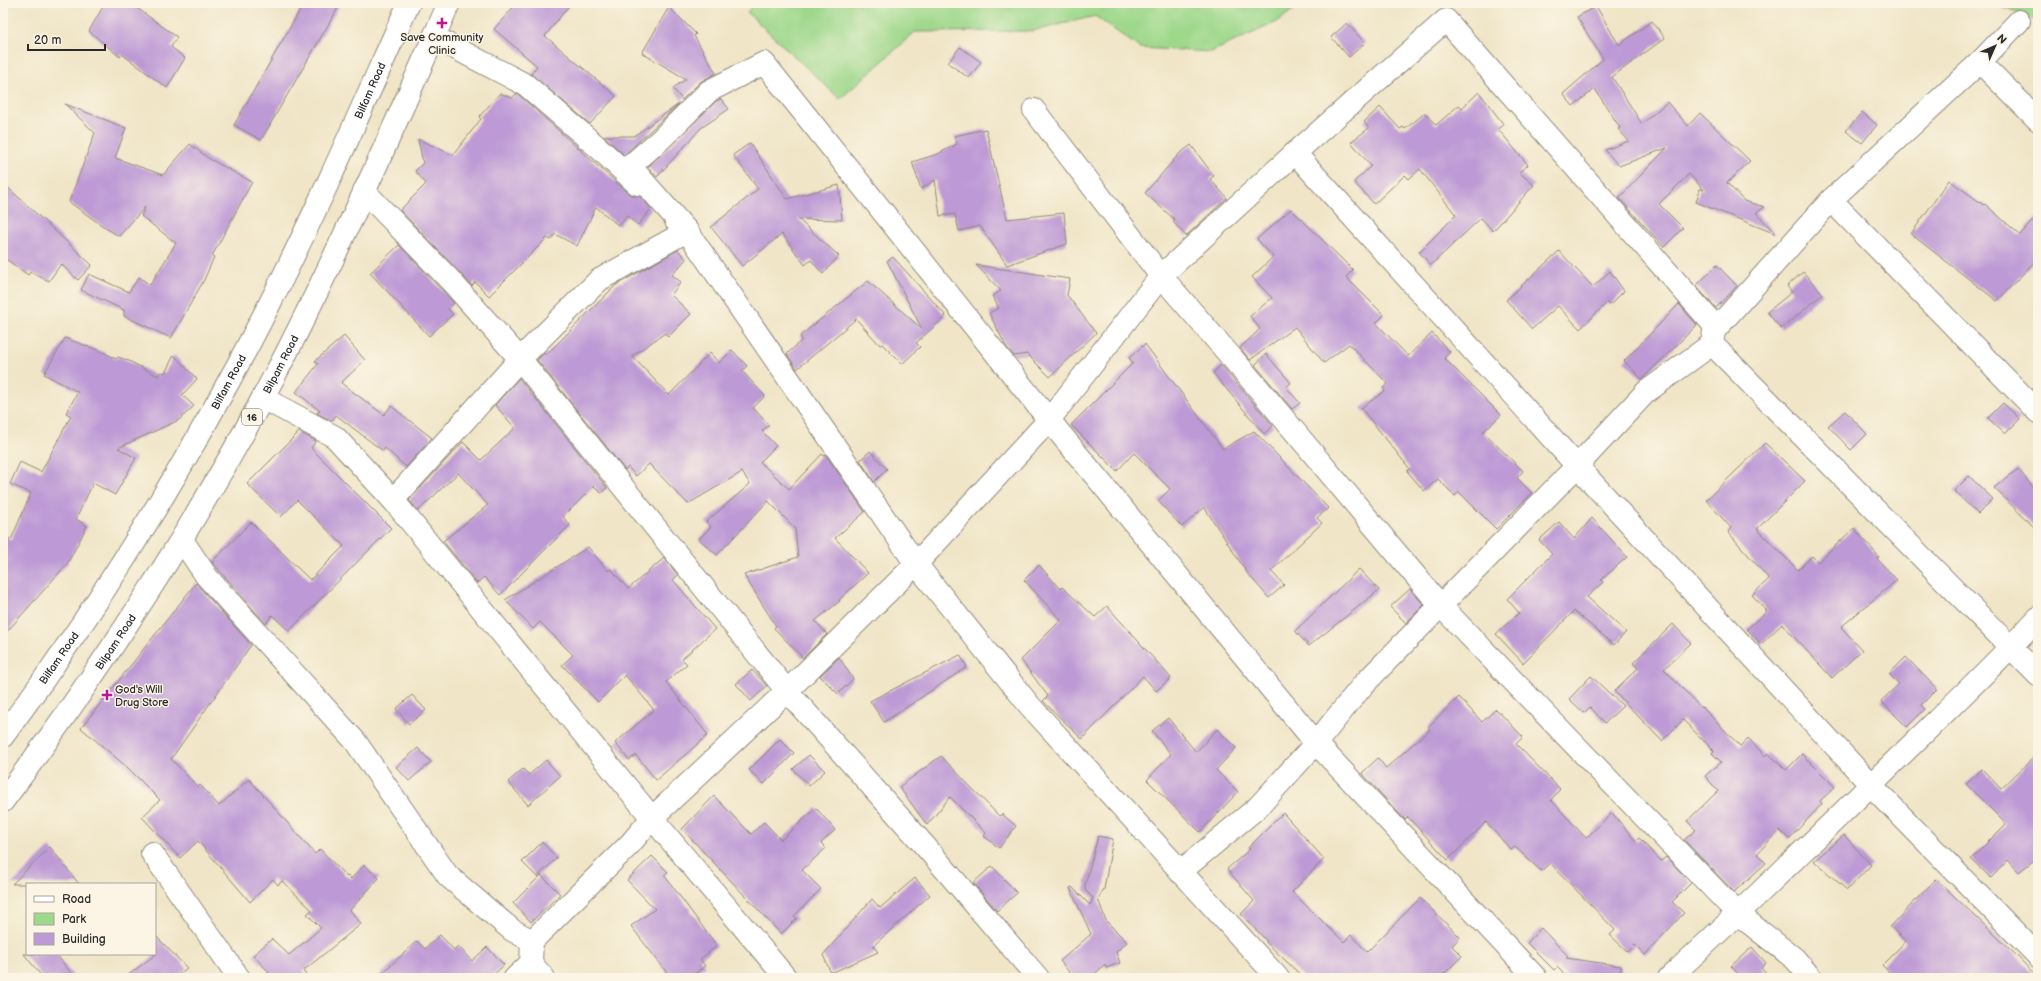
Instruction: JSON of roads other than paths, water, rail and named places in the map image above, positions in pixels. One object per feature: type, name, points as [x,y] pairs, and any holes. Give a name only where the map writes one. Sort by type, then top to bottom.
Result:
[{"type":"street","name":"Bilfam Road","points":[[3,736],[67,646],[145,525],[213,410],[267,309],[409,3]]},
{"type":"street","name":"Bilpam Road","points":[[3,800],[85,688],[182,540],[263,398],[314,300],[449,3]]},
{"type":"street","points":[[532,941],[630,844],[652,818],[787,691],[916,564],[1049,420],[1161,276],[1295,153],[1446,20],[1714,325],[1713,337],[2038,675]]},
{"type":"street","points":[[1180,872],[1258,808],[1316,743],[1363,684],[1577,466],[1646,392],[1713,337],[1831,200],[1980,62],[2019,21]]},
{"type":"street","points":[[434,37],[526,85],[601,150],[687,231]]},
{"type":"street","points":[[1980,62],[2038,120]]},
{"type":"street","points":[[1278,978],[1030,706],[916,564],[687,231],[630,166],[709,91],[764,63],[1049,420],[1316,743],[1536,978]]},
{"type":"street","points":[[1034,110],[1161,276],[1264,395],[1440,605],[1738,914],[1795,959],[1811,978]]},
{"type":"street","points":[[1295,153],[1577,466],[1871,785],[2038,955]]},
{"type":"street","points":[[364,191],[450,280],[520,359],[787,691],[925,846],[1038,978]]},
{"type":"street","points":[[1831,200],[2038,412]]},
{"type":"street","points":[[393,500],[520,359],[599,280],[687,231]]},
{"type":"street","points":[[263,398],[335,437],[393,500],[652,818],[786,978]]},
{"type":"street","points":[[182,540],[207,577],[355,741],[448,876],[512,930],[532,941],[538,970],[515,978]]},
{"type":"street","points":[[1669,978],[1738,914],[1871,785],[2011,647],[2038,618]]},
{"type":"street","points":[[152,853],[240,978]]},
{"type":"place","name":"Save Community Clinic","points":[[442,23]]},
{"type":"place","name":"God's Will Drug Store","points":[[107,695]]}]
